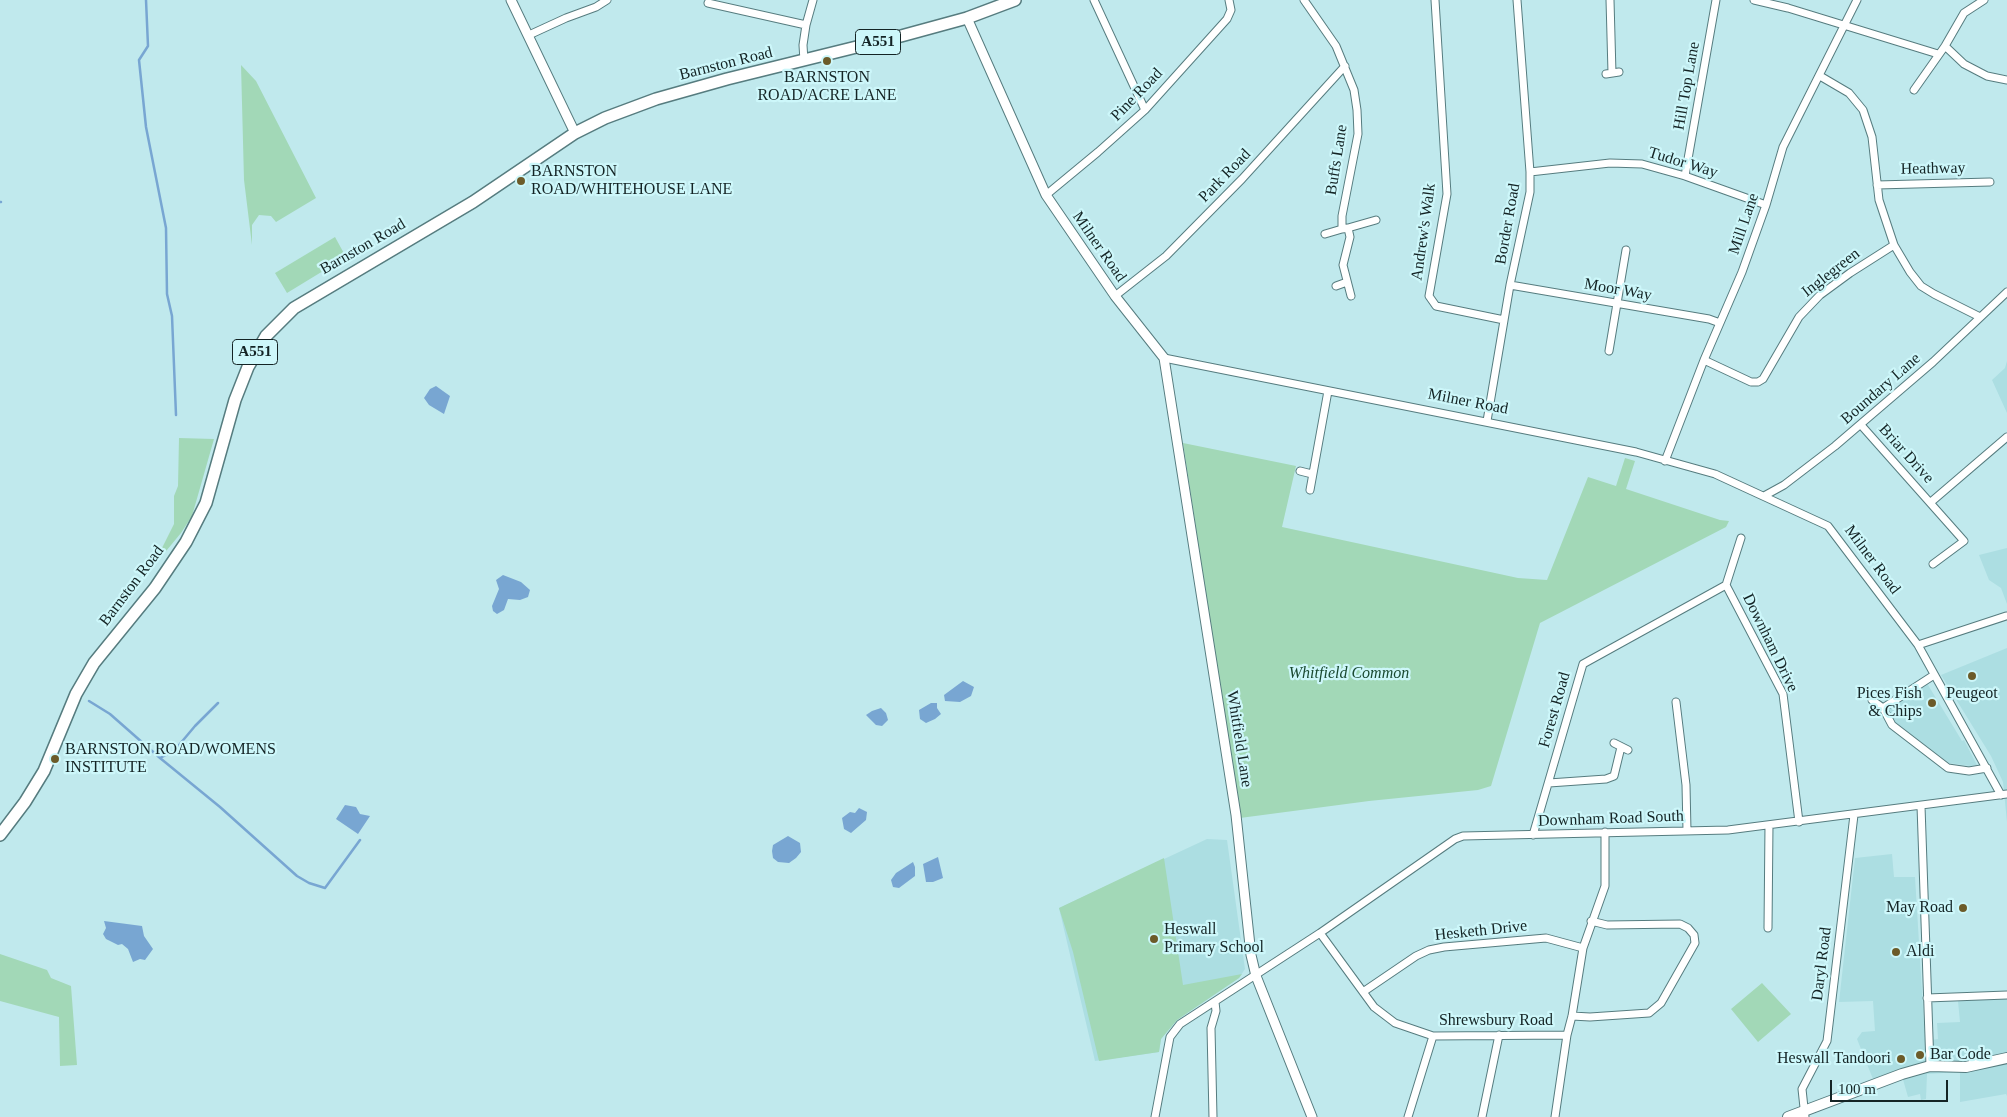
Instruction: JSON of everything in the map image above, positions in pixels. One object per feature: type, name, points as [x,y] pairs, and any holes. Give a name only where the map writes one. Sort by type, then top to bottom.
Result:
[{"type":"main road","name":"Barnston Road","points":[[0,835],[26,802],[44,770],[76,694],[94,663],[154,588],[186,542],[206,503],[235,400],[256,351],[266,336],[294,308],[473,202],[575,133],[625,109],[656,99],[967,18],[1015,0]]},
{"type":"main road","points":[[1788,1117],[1804,1114],[1902,1074],[1930,1066],[1966,1067],[2007,1058]]},
{"type":"street","points":[[511,0],[575,133]]},
{"type":"street","points":[[529,35],[596,7],[607,0]]},
{"type":"street","points":[[804,61],[803,45],[812,0]]},
{"type":"street","points":[[1094,0],[1145,110]]},
{"type":"street","name":"Pine Road","points":[[1046,195],[1145,110],[1227,19],[1231,10],[1229,0]]},
{"type":"street","name":"Buffs Lane","points":[[1304,0],[1336,46],[1354,90],[1358,134],[1342,216],[1345,229],[1350,237],[1343,265],[1351,296]]},
{"type":"street","name":"Andrew's Walk","points":[[1435,0],[1447,194],[1429,296],[1436,306],[1504,320]]},
{"type":"street","name":"Border Road","points":[[1487,421],[1510,285],[1530,192],[1517,0]]},
{"type":"street","points":[[1610,0],[1613,73]]},
{"type":"street","name":"Hill Top Lane","points":[[1685,176],[1716,0]]},
{"type":"street","points":[[1754,0],[1938,54]]},
{"type":"street","name":"Mill Lane","points":[[1665,461],[1704,360],[1742,272],[1766,205],[1783,148],[1857,0]]},
{"type":"street","points":[[1914,90],[1945,46],[1964,14],[1984,0]]},
{"type":"street","points":[[708,3],[806,25]]},
{"type":"street","name":"Milner Road","points":[[967,18],[1046,195],[1115,296],[1164,358],[1636,452],[1715,474],[1828,526],[1918,645],[1987,768],[2004,794]]},
{"type":"street","points":[[1945,46],[1964,64],[1987,76],[2007,80]]},
{"type":"street","name":"Park Road","points":[[1115,296],[1166,256],[1242,179],[1345,66]]},
{"type":"street","points":[[1820,76],[1850,94],[1863,110],[1872,137],[1880,200],[1894,244],[1910,272],[1921,286],[1980,317]]},
{"type":"street","name":"Tudor Way","points":[[1530,172],[1610,163],[1642,164],[1685,176],[1766,205]]},
{"type":"street","name":"Heathway","points":[[1877,184],[1990,182]]},
{"type":"street","points":[[1325,234],[1376,220]]},
{"type":"street","name":"Inglegreen","points":[[1704,360],[1751,382],[1758,382],[1763,379],[1799,317],[1820,295],[1894,244]]},
{"type":"street","points":[[1609,352],[1626,250]]},
{"type":"street","points":[[1336,286],[1347,282]]},
{"type":"street","name":"Moor Way","points":[[1510,285],[1709,319],[1720,323]]},
{"type":"street","name":"Boundary Lane","points":[[1764,496],[1784,485],[1861,425],[1933,362],[2007,292]]},
{"type":"street","name":"Whitfield Lane","points":[[1164,358],[1236,815],[1251,956],[1256,976],[1312,1117]]},
{"type":"street","points":[[1310,490],[1328,391]]},
{"type":"street","name":"Briar Drive","points":[[1861,425],[1964,541],[1934,564]]},
{"type":"street","name":"Briar Drive","points":[[1931,502],[2007,436]]},
{"type":"street","points":[[1300,471],[1312,474]]},
{"type":"street","name":"Downham Drive","points":[[1741,538],[1726,585],[1783,694],[1798,822]]},
{"type":"street","name":"Forest Road","points":[[1533,835],[1583,664],[1726,585]]},
{"type":"street","points":[[1918,645],[2006,616]]},
{"type":"street","points":[[1883,708],[1934,675]]},
{"type":"street","points":[[1872,700],[1883,708],[1892,726],[1948,768],[1970,770],[1987,768]]},
{"type":"street","points":[[1676,702],[1686,785],[1687,831]]},
{"type":"street","points":[[1548,783],[1606,779],[1614,776],[1621,747]]},
{"type":"street","name":"Downham Road South","points":[[1155,1117],[1170,1037],[1180,1024],[1320,933],[1455,839],[1463,836],[1728,830],[2004,794]]},
{"type":"street","points":[[1921,806],[1930,1066]]},
{"type":"street","name":"Daryl Road","points":[[1804,1114],[1802,1089],[1827,1041],[1854,815]]},
{"type":"street","points":[[1768,928],[1769,825]]},
{"type":"street","points":[[1555,1117],[1567,1035],[1583,948],[1605,886],[1606,832]]},
{"type":"street","points":[[1572,1016],[1649,1014],[1661,1003],[1695,943],[1694,935],[1688,928],[1680,924],[1607,925],[1591,921]]},
{"type":"street","name":"Shrewsbury Road","points":[[1320,933],[1374,1008],[1395,1023],[1433,1036],[1567,1035]]},
{"type":"street","name":"Hesketh Drive","points":[[1363,992],[1416,956],[1444,946],[1546,938],[1583,948]]},
{"type":"street","points":[[1927,998],[2007,995]]},
{"type":"street","points":[[1213,1117],[1211,1028],[1216,1011],[1215,1002]]},
{"type":"street","points":[[1482,1117],[1499,1035]]},
{"type":"street","points":[[1408,1117],[1433,1036]]},
{"type":"shaded area","points":[[2007,361],[2007,413],[1992,380],[2005,368]]},
{"type":"shaded area","points":[[436,386],[450,396],[444,414],[429,405],[424,398],[430,389]]},
{"type":"shaded area","points":[[2007,548],[2007,604],[2001,588],[1989,580],[1979,555]]},
{"type":"shaded area","points":[[503,575],[521,582],[530,590],[528,597],[520,600],[508,599],[504,610],[497,614],[493,611],[492,606],[499,589],[496,580]]},
{"type":"shaded area","points":[[2007,648],[2007,822],[2003,782],[1991,756],[1941,675]]},
{"type":"shaded area","points":[[1925,680],[1962,741],[1964,740],[1977,765],[1949,763],[1895,722],[1889,711],[1890,703]]},
{"type":"shaded area","points":[[963,681],[974,687],[971,696],[960,702],[945,701],[944,695]]},
{"type":"shaded area","points":[[931,703],[937,703],[937,708],[941,714],[926,723],[920,719],[919,710]]},
{"type":"shaded area","points":[[881,708],[886,713],[888,720],[882,726],[876,725],[866,715]]},
{"type":"shaded area","points":[[345,805],[356,807],[360,814],[370,816],[358,834],[336,819]]},
{"type":"shaded area","points":[[859,808],[867,812],[866,820],[851,833],[844,829],[842,818],[850,812],[855,813]]},
{"type":"shaded area","points":[[788,836],[800,843],[801,852],[789,863],[778,862],[773,858],[773,845]]},
{"type":"shaded area","name":"Heswall Primary School","points":[[1207,839],[1227,840],[1245,969],[1239,978],[1177,1020],[1161,1039],[1159,1052],[1095,1061],[1059,908]]},
{"type":"shaded area","points":[[1892,854],[1894,877],[1915,877],[1925,1041],[1938,1039],[1937,1023],[1960,1022],[1958,1001],[2007,998],[2007,1096],[2006,1094],[1960,1102],[1960,1072],[1927,1074],[1926,1099],[1921,1100],[1920,1094],[1908,1097],[1900,1069],[1873,1079],[1857,1039],[1862,1032],[1875,1031],[1873,1001],[1839,1002],[1855,858]]},
{"type":"shaded area","points":[[938,857],[943,878],[933,882],[926,882],[923,864]]},
{"type":"shaded area","points":[[913,862],[915,876],[899,888],[893,887],[891,880],[896,873]]},
{"type":"shaded area","points":[[104,921],[142,926],[144,936],[153,949],[145,960],[140,959],[133,962],[128,949],[122,944],[118,945],[106,939],[103,934],[106,928]]},
{"type":"green space","points":[[241,65],[256,81],[316,198],[276,222],[271,216],[259,215],[252,225],[252,245],[244,180]]},
{"type":"green space","points":[[335,237],[346,257],[287,293],[275,273]]},
{"type":"green space","points":[[179,438],[214,439],[192,516],[181,533],[157,562],[157,558],[174,524],[174,496],[178,486]]},
{"type":"green space","name":"Whitfield Common","points":[[1183,443],[1296,466],[1282,527],[1518,578],[1547,580],[1588,477],[1616,486],[1625,458],[1635,461],[1626,489],[1720,520],[1729,521],[1726,527],[1540,623],[1491,786],[1478,790],[1369,801],[1240,818]]},
{"type":"green space","name":"Heswall Primary School","points":[[1164,858],[1183,985],[1242,974],[1239,978],[1177,1020],[1161,1039],[1159,1052],[1099,1061],[1073,952],[1059,908]]},
{"type":"green space","points":[[0,954],[47,970],[51,978],[71,986],[77,1065],[60,1066],[59,1017],[0,1001]]},
{"type":"green space","points":[[1762,983],[1791,1014],[1758,1042],[1731,1009]]},
{"type":"waterway","points":[[146,0],[148,46],[139,60],[146,127],[166,228],[167,294],[172,316],[176,415]]},
{"type":"waterway","points":[[89,701],[110,714],[160,758],[174,751],[218,703]]},
{"type":"waterway","points":[[160,758],[220,807],[297,876],[309,883],[325,888],[360,840]]},
{"type":"place","name":"BARNSTON ROAD/ACRE LANE","points":[[827,61]]},
{"type":"place","name":"BARNSTON ROAD/WHITEHOUSE LANE","points":[[521,181]]},
{"type":"place","name":"Peugeot","points":[[1972,676]]},
{"type":"place","name":"Pices Fish & Chips","points":[[1932,703]]},
{"type":"place","name":"BARNSTON ROAD/WOMENS INSTITUTE","points":[[55,759]]},
{"type":"place","name":"May Road","points":[[1963,908]]},
{"type":"place","name":"Heswall Primary School","points":[[1154,939]]},
{"type":"place","name":"Aldi","points":[[1896,952]]},
{"type":"place","name":"Bar Code","points":[[1920,1055]]},
{"type":"place","name":"Heswall Tandoori","points":[[1901,1059]]}]
